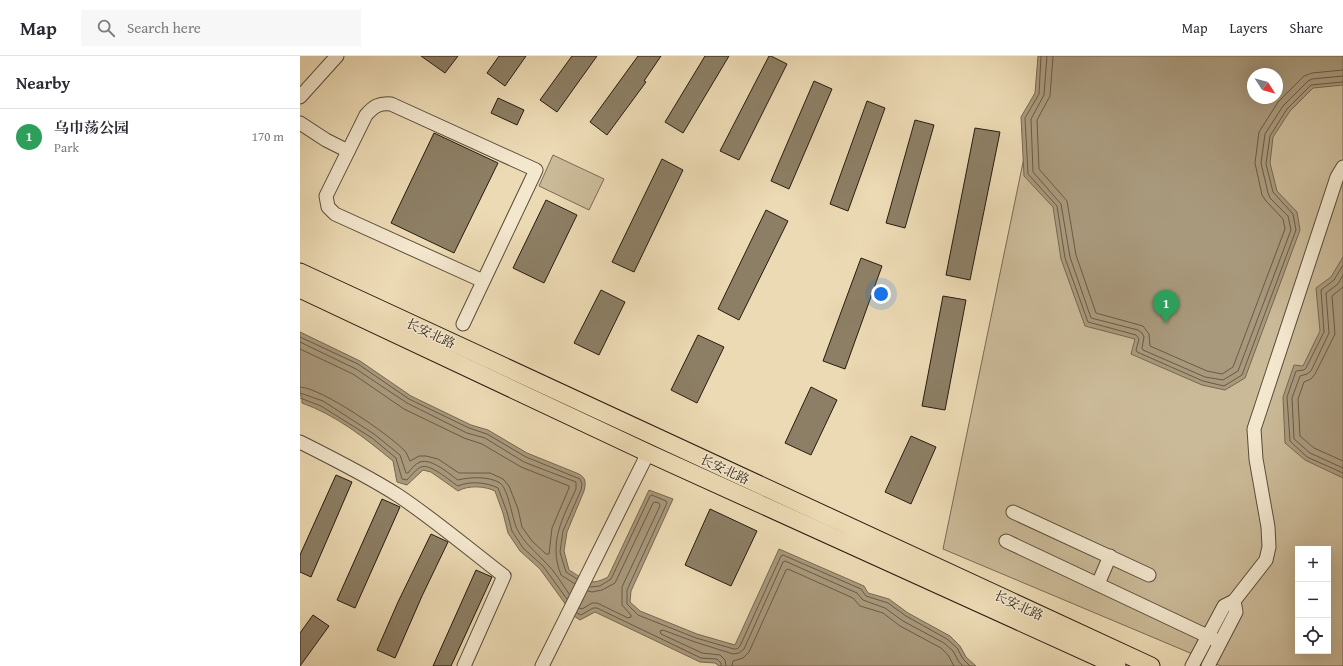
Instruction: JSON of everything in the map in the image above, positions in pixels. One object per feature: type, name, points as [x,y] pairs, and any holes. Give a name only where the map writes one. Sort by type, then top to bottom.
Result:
[{"type":"main road","name":"长安北路","points":[[300,272],[1151,666]]},
{"type":"main road","name":"长安北路","points":[[300,289],[648,453],[1117,666]]},
{"type":"street","points":[[300,97],[337,56]]},
{"type":"street","points":[[463,324],[536,170],[391,104],[382,103],[374,106],[366,115],[326,196],[328,207],[335,214],[483,281]]},
{"type":"street","points":[[300,123],[326,140],[348,151]]},
{"type":"street","points":[[1192,666],[1224,606],[1234,601],[1266,560],[1269,547],[1268,526],[1256,459],[1254,430],[1337,177],[1343,167]]},
{"type":"street","points":[[300,442],[348,466],[398,496],[438,524],[504,576],[464,666]]},
{"type":"street","points":[[542,666],[569,615],[648,453]]},
{"type":"street","points":[[1013,512],[1149,575]]},
{"type":"street","points":[[1006,541],[1220,642]]},
{"type":"street","points":[[1098,584],[1110,556]]},
{"type":"street","points":[[1208,666],[1236,612],[1234,601]]},
{"type":"shaded area","points":[[1045,56],[1343,56],[1343,666],[1221,666],[943,549]]},
{"type":"shaded area","points":[[553,155],[604,179],[589,210],[539,186]]},
{"type":"water","points":[[1038,56],[1343,56],[1343,85],[1313,88],[1290,111],[1273,137],[1270,163],[1277,191],[1297,212],[1300,230],[1245,378],[1225,390],[1202,385],[1131,354],[1135,339],[1085,326],[1061,259],[1053,207],[1024,176],[1021,117],[1035,93]]},
{"type":"water","points":[[1343,257],[1343,478],[1305,460],[1285,443],[1283,397],[1294,365],[1303,366],[1320,331],[1316,288],[1331,277]]},
{"type":"water","points":[[300,332],[360,361],[411,396],[471,425],[488,430],[527,453],[583,477],[585,481],[584,491],[567,532],[564,551],[569,570],[588,581],[596,582],[608,577],[649,490],[673,499],[631,591],[630,602],[640,611],[697,634],[735,645],[779,549],[864,586],[868,593],[889,599],[908,613],[950,636],[960,646],[966,657],[976,666],[719,666],[715,663],[700,662],[595,612],[580,620],[574,616],[540,569],[520,551],[508,533],[495,491],[476,487],[458,491],[431,472],[423,470],[407,485],[397,482],[393,461],[361,436],[338,421],[315,408],[302,403],[302,396],[300,396]]},
{"type":"building","points":[[421,56],[458,56],[445,73]]},
{"type":"building","points":[[499,56],[526,56],[505,86],[487,73]]},
{"type":"building","points":[[572,56],[597,56],[557,112],[540,100]]},
{"type":"building","points":[[638,56],[661,56],[644,81],[646,82],[607,135],[590,122]]},
{"type":"building","points":[[705,56],[729,56],[683,133],[665,122]]},
{"type":"building","points":[[769,56],[787,64],[739,160],[720,151]]},
{"type":"building","points":[[814,81],[832,89],[789,189],[771,181]]},
{"type":"building","points":[[498,98],[524,110],[517,125],[491,113]]},
{"type":"building","points":[[867,101],[885,108],[848,211],[830,204]]},
{"type":"building","points":[[915,120],[934,125],[905,228],[886,223]]},
{"type":"building","points":[[975,128],[1000,132],[970,280],[946,275]]},
{"type":"building","points":[[434,133],[498,163],[454,253],[391,223]]},
{"type":"building","points":[[662,159],[683,170],[634,272],[612,262]]},
{"type":"building","points":[[546,200],[577,215],[544,283],[513,268]]},
{"type":"building","points":[[766,210],[788,221],[739,320],[718,309]]},
{"type":"building","points":[[861,258],[882,266],[845,369],[823,361]]},
{"type":"building","points":[[601,290],[625,302],[599,355],[574,343]]},
{"type":"building","points":[[943,296],[966,300],[945,410],[922,406]]},
{"type":"building","points":[[698,335],[724,347],[697,403],[671,390]]},
{"type":"building","points":[[811,387],[837,400],[811,455],[785,443]]},
{"type":"building","points":[[911,436],[936,447],[911,504],[885,492]]},
{"type":"building","points":[[336,475],[352,482],[311,577],[300,572],[300,555]]},
{"type":"building","points":[[382,499],[400,507],[355,608],[337,600]]},
{"type":"building","points":[[710,509],[757,531],[731,586],[685,565]]},
{"type":"building","points":[[431,534],[448,542],[422,596],[395,658],[377,650],[398,602]]},
{"type":"building","points":[[476,570],[492,577],[451,666],[433,666]]},
{"type":"building","points":[[313,615],[329,626],[300,666],[300,633]]},
{"type":"place","name":"乌巾荡公园","points":[[1166,323]]}]
